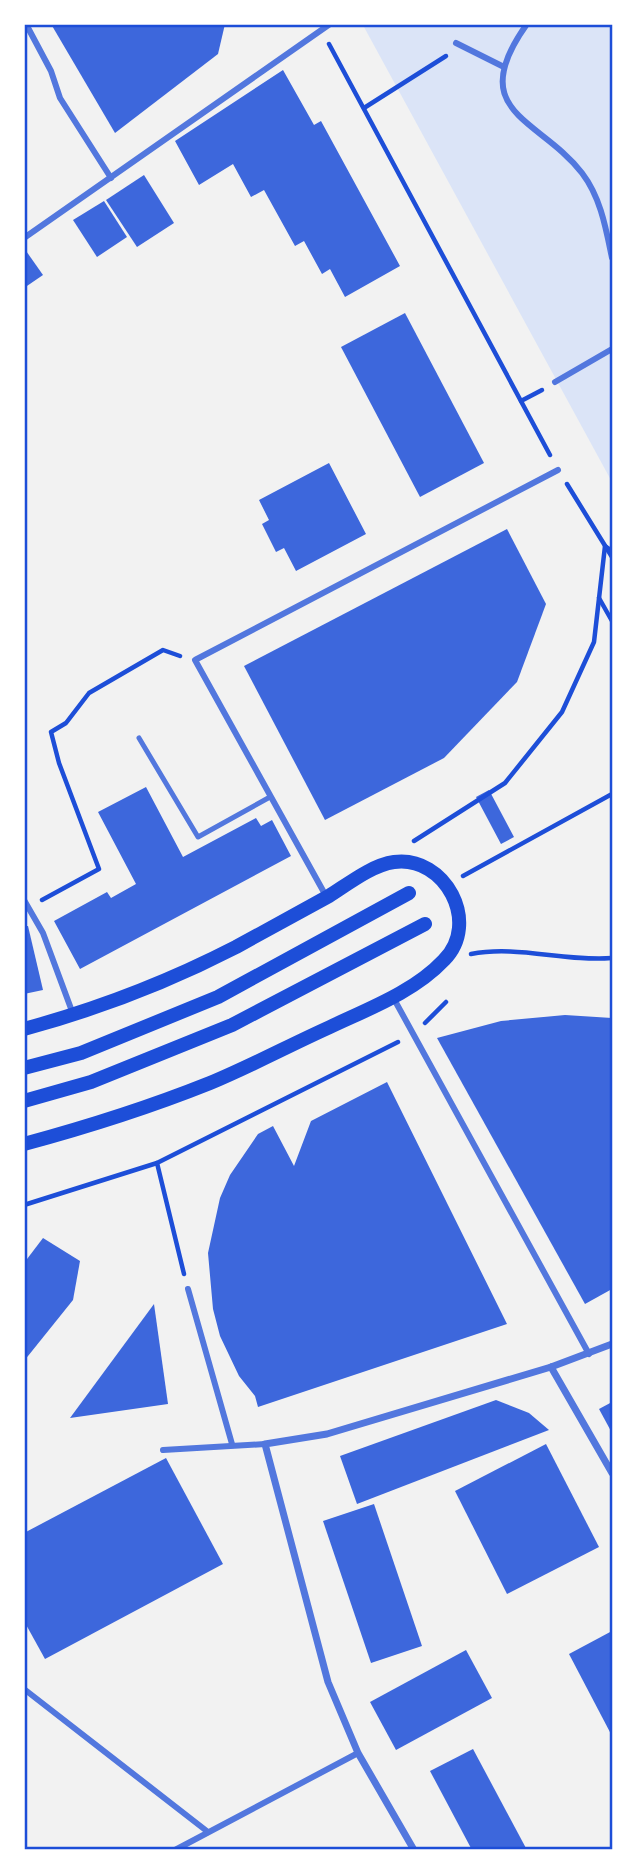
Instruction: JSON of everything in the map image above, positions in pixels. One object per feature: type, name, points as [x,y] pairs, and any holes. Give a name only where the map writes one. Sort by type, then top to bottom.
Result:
[{"type":"main road","points":[[24,1029],[73,1016],[145,990],[234,947],[392,862],[411,862],[432,868],[446,884],[460,920],[456,940],[445,960],[393,997],[211,1083],[24,1144]]},
{"type":"main road","points":[[24,1068],[81,1053],[218,997],[409,893]]},
{"type":"main road","points":[[24,1101],[91,1083],[232,1026],[425,924]]},
{"type":"street","points":[[26,24],[51,71],[60,98],[111,178]]},
{"type":"street","points":[[24,238],[330,24]]},
{"type":"street","points":[[527,24],[504,67],[505,91],[520,121],[569,158],[594,191],[612,258]]},
{"type":"street","points":[[456,43],[504,67]]},
{"type":"street","points":[[555,382],[612,349]]},
{"type":"street","points":[[326,897],[195,660],[558,470]]},
{"type":"street","points":[[24,900],[43,933],[73,1016]]},
{"type":"street","points":[[393,997],[589,1355]]},
{"type":"street","points":[[188,1289],[232,1444]]},
{"type":"street","points":[[163,1450],[265,1444],[327,1434],[589,1355],[612,1343]]},
{"type":"street","points":[[551,1367],[612,1473]]},
{"type":"street","points":[[265,1444],[328,1682],[358,1753],[414,1850]]},
{"type":"street","points":[[24,1689],[208,1832]]},
{"type":"street","points":[[175,1850],[358,1753]]},
{"type":"lane","points":[[139,738],[198,837],[270,797]]},
{"type":"path","points":[[322,30],[558,470],[612,557]]},
{"type":"path","points":[[364,108],[440,61],[456,43]]},
{"type":"path","points":[[521,401],[555,382]]},
{"type":"path","points":[[605,546],[612,551]]},
{"type":"path","points":[[402,849],[505,783],[562,712],[594,642],[605,546]]},
{"type":"path","points":[[599,598],[612,621]]},
{"type":"path","points":[[29,907],[99,869],[59,763],[51,732],[66,723],[89,693],[163,650],[195,660]]},
{"type":"path","points":[[446,884],[612,794]]},
{"type":"path","points":[[445,960],[495,949],[586,961],[612,958]]},
{"type":"path","points":[[24,1205],[157,1163],[414,1034],[446,1002]]},
{"type":"path","points":[[157,1163],[188,1289]]},
{"type":"shaded area","points":[[368,24],[612,25],[612,482],[364,27]]},
{"type":"building","points":[[51,24],[225,24],[218,54],[115,133]]},
{"type":"building","points":[[283,70],[314,125],[321,121],[400,266],[345,297],[330,269],[322,274],[304,241],[295,246],[264,190],[251,197],[233,164],[199,185],[175,141]]},
{"type":"building","points":[[144,175],[174,223],[137,247],[106,200]]},
{"type":"building","points":[[104,201],[127,237],[97,257],[73,220]]},
{"type":"building","points":[[24,248],[43,275],[24,288]]},
{"type":"building","points":[[405,313],[484,463],[420,497],[341,347]]},
{"type":"building","points":[[329,463],[366,534],[296,571],[284,548],[276,552],[262,524],[269,520],[259,500]]},
{"type":"building","points":[[507,529],[546,604],[517,682],[444,758],[325,820],[244,666]]},
{"type":"building","points":[[146,787],[183,857],[256,818],[261,826],[272,820],[291,856],[80,969],[54,921],[107,892],[111,898],[136,884],[98,812]]},
{"type":"building","points":[[489,790],[514,837],[501,844],[476,797]]},
{"type":"building","points":[[24,926],[28,926],[43,990],[24,994]]},
{"type":"building","points":[[565,1015],[612,1018],[612,1289],[585,1304],[437,1038],[501,1021]]},
{"type":"building","points":[[387,1082],[507,1324],[258,1407],[255,1396],[239,1376],[220,1336],[213,1309],[208,1253],[220,1198],[230,1175],[258,1134],[273,1126],[294,1166],[311,1121]]},
{"type":"building","points":[[43,1238],[80,1261],[73,1300],[24,1361],[24,1263]]},
{"type":"building","points":[[154,1304],[168,1404],[70,1418]]},
{"type":"building","points":[[496,1400],[529,1413],[549,1430],[357,1504],[340,1456]]},
{"type":"building","points":[[612,1402],[612,1433],[599,1409]]},
{"type":"building","points":[[546,1444],[599,1547],[507,1594],[455,1491]]},
{"type":"building","points":[[166,1458],[223,1564],[45,1659],[24,1621],[24,1533]]},
{"type":"building","points":[[374,1504],[422,1646],[371,1663],[323,1521]]},
{"type":"building","points":[[612,1631],[612,1736],[569,1654]]},
{"type":"building","points":[[466,1650],[492,1698],[396,1750],[370,1702]]},
{"type":"building","points":[[473,1749],[527,1850],[472,1850],[430,1771]]}]
